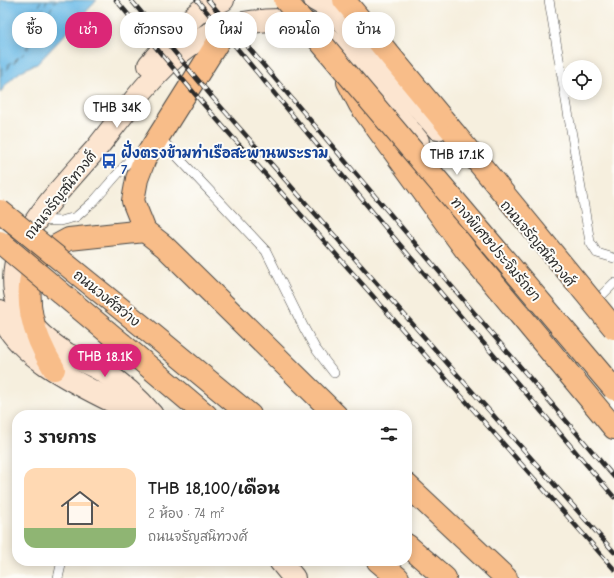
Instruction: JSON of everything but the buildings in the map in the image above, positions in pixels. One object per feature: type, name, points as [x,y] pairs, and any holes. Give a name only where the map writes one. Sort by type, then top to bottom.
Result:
[{"type":"main road","name":"ถนนจรัญสนิทวงศ์","points":[[0,247],[13,226],[51,180],[184,25],[200,11],[223,0]]},
{"type":"main road","name":"ทางพิเศษประจิมรัถยา","points":[[285,0],[614,389]]},
{"type":"main road","name":"ถนนจรัญสนิทวงศ์","points":[[315,0],[333,10],[495,193],[590,306],[614,329]]},
{"type":"main road","points":[[344,0],[614,329]]},
{"type":"main road","name":"ถนนจรัญสนิทวงศ์","points":[[257,20],[299,20],[319,30],[345,54],[382,96],[554,312],[614,395]]},
{"type":"main road","name":"ถนนจรัญสนิทวงศ์","points":[[148,410],[137,397],[102,371],[66,353],[33,327],[22,313],[16,297],[14,276],[19,250],[37,220],[140,94],[173,59],[198,40],[205,37]]},
{"type":"main road","points":[[214,48],[145,158],[137,179],[133,201],[145,231],[164,246],[331,410]]},
{"type":"main road","points":[[335,59],[360,105],[465,249],[614,428]]},
{"type":"main road","name":"ถนนวงศ์สว่าง","points":[[0,211],[244,410]]},
{"type":"main road","points":[[54,369],[40,347],[33,327],[29,290],[30,275],[36,257],[69,239],[145,231]]},
{"type":"main road","name":"ถนนวงศ์สว่าง","points":[[0,242],[200,410]]},
{"type":"main road","points":[[0,311],[4,322],[18,341],[32,354],[54,369],[131,410]]},
{"type":"main road","points":[[412,490],[506,578]]},
{"type":"main road","points":[[412,549],[445,578]]},
{"type":"main road","points":[[284,566],[294,578]]},
{"type":"lane","points":[[549,0],[590,242],[597,253],[614,258]]},
{"type":"lane","points":[[37,220],[60,221],[76,218],[94,201],[129,161],[158,136],[266,251],[315,348],[334,373]]},
{"type":"lane","points":[[590,306],[614,283]]},
{"type":"lane","points":[[58,578],[61,566]]},
{"type":"water","points":[[0,0],[97,0],[86,12],[65,12],[65,34],[57,43],[57,12],[12,12],[12,48],[52,48],[37,64],[26,68],[16,75],[0,93]]},
{"type":"ferry route","points":[[26,49],[41,0]]},
{"type":"ferry route","points":[[42,12],[47,0]]},
{"type":"ferry route","points":[[0,73],[26,52],[56,0]]},
{"type":"ferry route","points":[[0,70],[19,57]]},
{"type":"ferry route","points":[[0,76],[18,59]]},
{"type":"railway","points":[[116,0],[205,106],[614,569]]},
{"type":"railway","points":[[131,0],[213,98],[614,552]]},
{"type":"railway","points":[[197,0],[390,233],[614,497]]},
{"type":"railway","points":[[208,0],[614,477]]},
{"type":"place","name":"ฝั่งตรงข้ามท่าเรือสะพานพระราม 7","points":[[109,161]]}]
